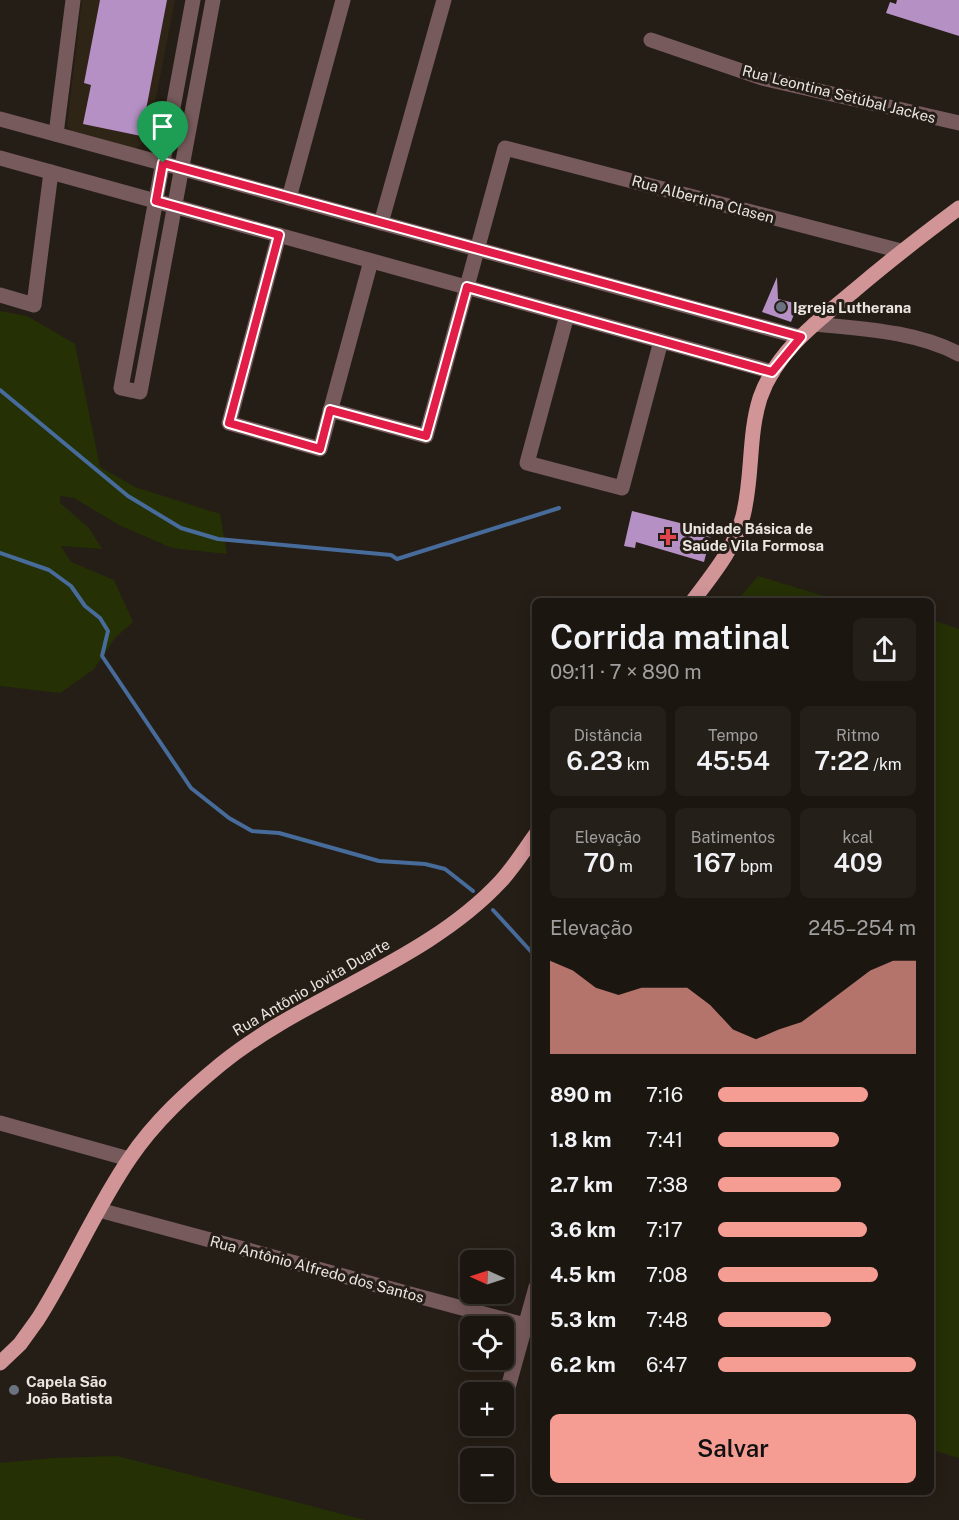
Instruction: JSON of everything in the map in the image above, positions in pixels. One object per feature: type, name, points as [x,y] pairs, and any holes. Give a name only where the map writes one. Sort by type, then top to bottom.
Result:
[{"type":"main road","points":[[695,598],[720,564],[741,521],[747,497],[755,420],[760,398],[772,372],[814,324],[901,251],[959,208]]},
{"type":"main road","name":"Rua Antônio Jovita Duarte","points":[[0,1363],[14,1351],[38,1320],[129,1159],[166,1112],[241,1048],[293,1015],[458,920],[502,880],[532,839]]},
{"type":"street","points":[[56,134],[73,0]]},
{"type":"street","points":[[193,0],[121,388],[140,392],[213,0]]},
{"type":"street","points":[[289,198],[343,0]]},
{"type":"street","points":[[381,223],[444,0]]},
{"type":"street","name":"Rua Leontina Setúbal Jackes","points":[[651,40],[762,78],[959,123]]},
{"type":"street","points":[[0,119],[801,337]]},
{"type":"street","name":"Rua Albertina Clasen","points":[[478,249],[505,148],[901,251]]},
{"type":"street","points":[[0,158],[772,372]]},
{"type":"street","points":[[0,295],[34,305],[51,172]]},
{"type":"street","points":[[279,235],[229,423],[320,449],[371,261]]},
{"type":"street","points":[[330,410],[426,436],[478,249]]},
{"type":"street","points":[[567,315],[528,463],[622,488],[661,341]]},
{"type":"street","points":[[814,324],[887,332],[936,342],[959,354]]},
{"type":"street","points":[[0,1123],[129,1159]]},
{"type":"street","name":"Rua Antônio Alfredo dos Santos","points":[[99,1210],[530,1327]]},
{"type":"street","points":[[511,1382],[530,1327]]},
{"type":"shaded area","points":[[82,0],[175,0],[148,139],[134,150],[72,132],[67,126]]},
{"type":"green space","points":[[0,311],[27,316],[75,344],[100,467],[135,487],[220,514],[227,554],[172,548],[119,525],[74,498],[60,496],[60,503],[89,528],[102,549],[61,546],[71,562],[114,580],[133,622],[115,638],[94,669],[60,693],[0,686]]},
{"type":"green space","points":[[758,576],[831,598],[740,598]]},
{"type":"green space","points":[[934,621],[959,629],[959,1458],[934,1451]]},
{"type":"green space","points":[[117,1456],[365,1520],[0,1520],[0,1463],[53,1458]]},
{"type":"building","points":[[100,0],[167,0],[141,136],[83,124],[91,85],[84,83]]},
{"type":"building","points":[[897,0],[959,0],[959,36],[886,13],[890,2],[896,4]]},
{"type":"building","name":"Igreja Lutherana","points":[[777,277],[778,299],[798,304],[791,322],[762,312]]},
{"type":"building","name":"Unidade Básica de Saúde Vila Formosa","points":[[632,511],[712,531],[704,562],[636,542],[635,548],[624,546]]},
{"type":"waterway","points":[[0,390],[128,496],[181,528],[218,539],[391,555],[397,559],[559,508]]},
{"type":"waterway","points":[[0,553],[49,570],[71,586],[85,606],[100,618],[108,631],[102,656],[191,788],[229,818],[252,831],[279,833],[379,861],[425,864],[445,869],[473,891]]},
{"type":"waterway","points":[[493,910],[532,953]]},
{"type":"place","name":"Igreja Lutherana","points":[[781,307]]},
{"type":"place","name":"Unidade Básica de Saúde Vila Formosa","points":[[668,537]]},
{"type":"place","name":"Capela São João Batista","points":[[14,1390]]},
{"type":"route","points":[[163,163],[801,337],[772,372],[467,287],[426,436],[330,410],[320,449],[229,423],[279,235],[156,201],[163,163]]}]
